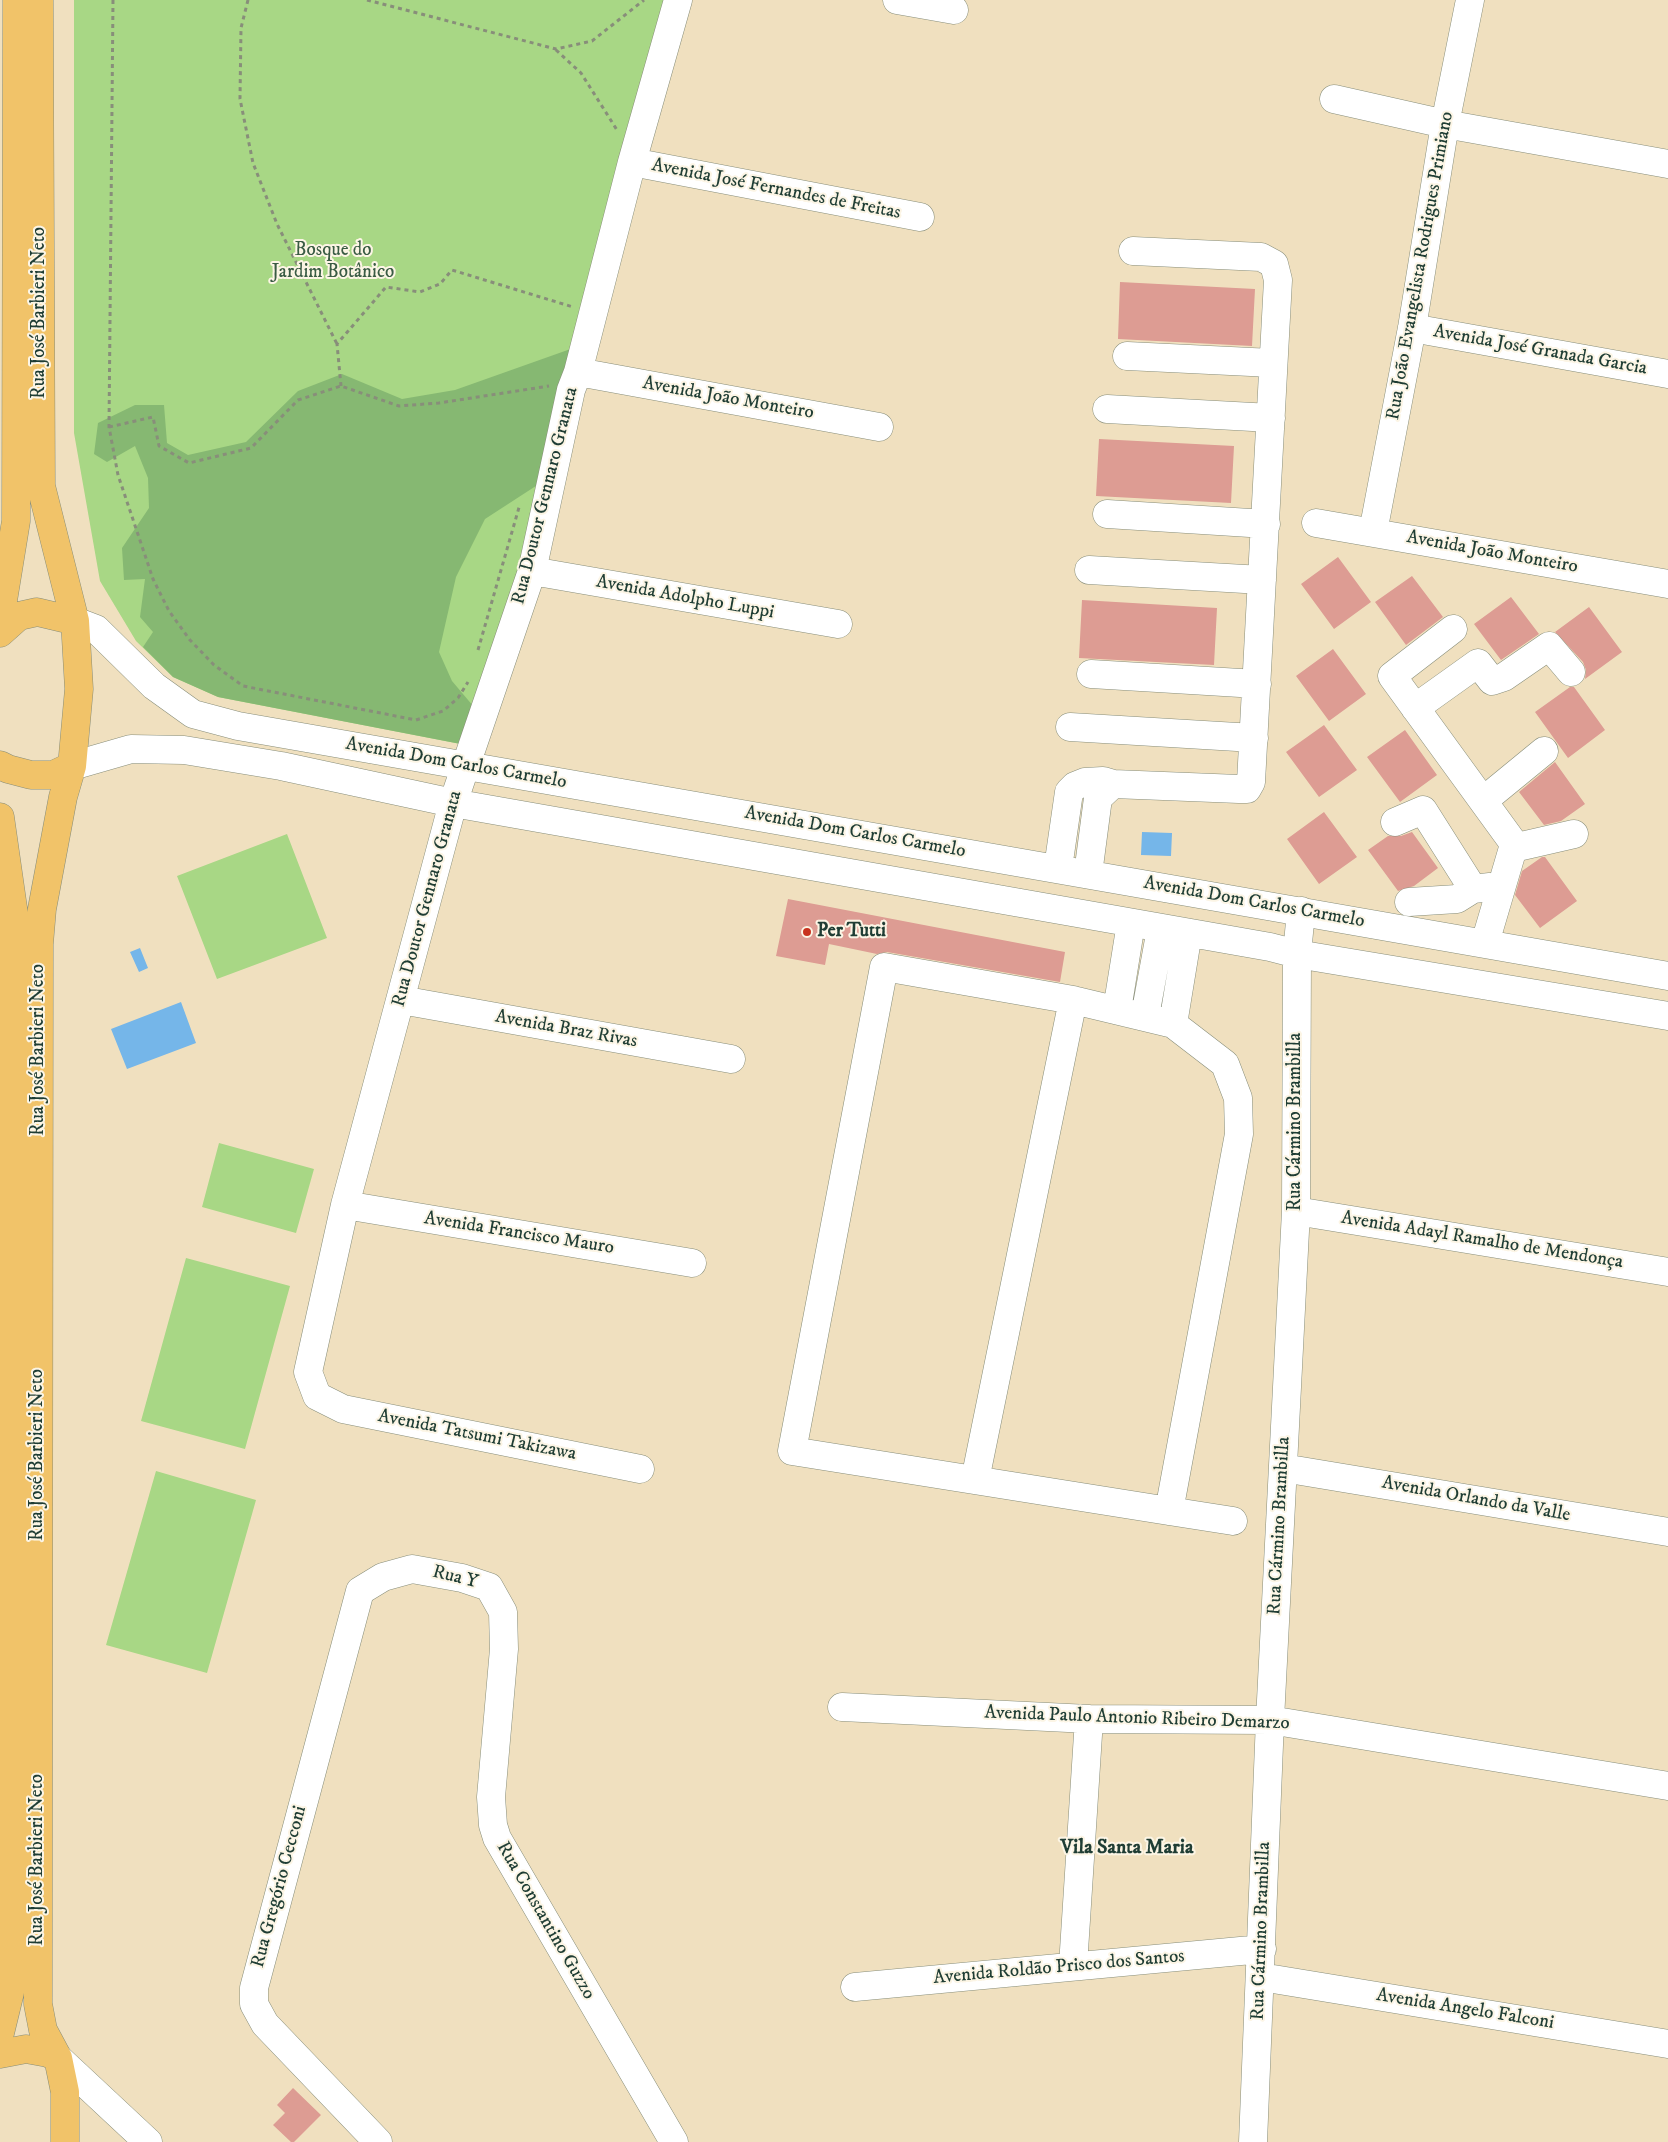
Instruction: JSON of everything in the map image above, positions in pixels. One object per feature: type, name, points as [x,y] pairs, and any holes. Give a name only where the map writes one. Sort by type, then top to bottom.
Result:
[{"type":"main road","name":"Rua José Barbieri Neto","points":[[0,618],[16,521],[16,0]]},
{"type":"main road","name":"Rua José Barbieri Neto","points":[[39,0],[41,486],[75,621],[79,689],[72,766],[63,798],[50,863],[42,909],[39,944],[38,2004],[43,2030],[58,2058],[65,2092],[65,2142]]},
{"type":"main road","points":[[0,633],[19,616],[38,612],[75,621]]},
{"type":"main road","points":[[0,765],[31,776],[53,775],[72,766]]},
{"type":"main road","name":"Rua José Barbieri Neto","points":[[0,817],[14,915],[11,1972],[10,1992],[0,2033]]},
{"type":"main road","points":[[0,2054],[26,2049],[48,2053],[58,2058]]},
{"type":"street","name":"Rua Doutor Gennaro Granata","points":[[317,1396],[308,1372],[345,1205],[453,803],[532,571],[571,390],[578,372],[632,162],[678,0]]},
{"type":"street","points":[[897,0],[954,10]]},
{"type":"street","name":"Rua João Evangelista Rodrigues Primiano","points":[[1373,532],[1412,328],[1445,124],[1470,0]]},
{"type":"street","points":[[1334,99],[1445,124],[1668,164]]},
{"type":"street","name":"Avenida José Fernandes de Freitas","points":[[632,162],[920,217]]},
{"type":"street","points":[[1058,868],[1069,792],[1075,786],[1085,782],[1104,781],[1112,784],[1247,789],[1251,782],[1266,524],[1272,363],[1278,280],[1274,264],[1261,258],[1133,251]]},
{"type":"street","name":"Avenida José Granada Garcia","points":[[1412,328],[1668,374]]},
{"type":"street","points":[[1127,356],[1272,363]]},
{"type":"street","name":"Avenida João Monteiro","points":[[578,372],[879,427]]},
{"type":"street","points":[[1107,409],[1271,418]]},
{"type":"street","points":[[1107,514],[1266,524]]},
{"type":"street","name":"Avenida João Monteiro","points":[[1316,524],[1373,532],[1668,584]]},
{"type":"street","points":[[1089,570],[1262,580]]},
{"type":"street","name":"Avenida Adolpho Luppi","points":[[532,571],[838,624]]},
{"type":"street","name":"Avenida Dom Carlos Carmelo","points":[[75,621],[96,628],[154,686],[193,714],[238,726],[1485,942],[1658,974]]},
{"type":"street","points":[[1453,629],[1392,676],[1512,841],[1513,848],[1485,942]]},
{"type":"street","points":[[1415,708],[1478,663],[1492,682],[1504,677],[1549,646],[1571,672]]},
{"type":"street","points":[[1091,674],[1257,684]]},
{"type":"street","points":[[1070,727],[1254,738]]},
{"type":"street","name":"Avenida Dom Carlos Carmelo","points":[[72,766],[131,749],[184,750],[281,766],[453,803],[1297,954],[1655,1014]]},
{"type":"street","points":[[1483,801],[1544,751]]},
{"type":"street","points":[[1088,874],[1098,798],[1112,784]]},
{"type":"street","points":[[1395,822],[1422,810],[1473,889]]},
{"type":"street","points":[[791,863],[798,823]]},
{"type":"street","points":[[1513,848],[1574,834]]},
{"type":"street","points":[[1409,902],[1457,899],[1473,889],[1502,886]]},
{"type":"street","name":"Rua Cármino Brambilla","points":[[1253,2142],[1270,1720],[1296,1211],[1297,954],[1301,911]]},
{"type":"street","points":[[1117,1010],[1131,923]]},
{"type":"street","points":[[1145,1016],[1161,929]]},
{"type":"street","points":[[1173,1024],[1188,933]]},
{"type":"street","points":[[1169,1511],[1239,1134],[1238,1098],[1225,1064],[1173,1024],[1145,1016],[1073,1000],[884,967],[792,1451],[1169,1511],[1233,1521]]},
{"type":"street","points":[[1655,1014],[1658,974]]},
{"type":"street","name":"Avenida Braz Rivas","points":[[401,1000],[731,1059]]},
{"type":"street","points":[[974,1480],[1073,1000]]},
{"type":"street","name":"Avenida Francisco Mauro","points":[[345,1205],[692,1263]]},
{"type":"street","name":"Avenida Adayl Ramalho de Mendonça","points":[[1296,1211],[1668,1272]]},
{"type":"street","name":"Avenida Tatsumi Takizawa","points":[[317,1396],[343,1409],[640,1469]]},
{"type":"street","name":"Avenida Orlando da Valle","points":[[1284,1468],[1668,1532]]},
{"type":"street","name":"Rua Y","points":[[360,1591],[383,1577],[412,1569],[462,1578],[489,1587],[503,1612],[504,1649]]},
{"type":"street","name":"Rua Gregório Cecconi","points":[[360,1591],[255,1981],[253,1996],[257,2011],[265,2024],[378,2142]]},
{"type":"street","name":"Rua Constantino Guzzo","points":[[504,1649],[491,1797],[493,1825],[497,1838],[674,2142]]},
{"type":"street","name":"Avenida Paulo Antonio Ribeiro Demarzo","points":[[842,1707],[1089,1719],[1270,1720],[1668,1786]]},
{"type":"street","points":[[1074,1966],[1089,1719]]},
{"type":"street","name":"Avenida Roldão Prisco dos Santos","points":[[856,1988],[1262,1948]]},
{"type":"street","name":"Avenida Angelo Falconi","points":[[1261,1977],[1668,2044]]},
{"type":"street","points":[[58,2058],[148,2142]]},
{"type":"path","points":[[113,0],[109,427],[118,475],[154,579],[169,611],[190,640],[214,665],[243,686],[416,720],[444,711],[458,698],[471,673]]},
{"type":"path","points":[[248,0],[241,28],[240,99],[253,163],[276,224],[337,344],[341,386]]},
{"type":"path","points":[[367,0],[556,49],[592,41],[644,0]]},
{"type":"path","points":[[556,49],[581,73],[618,133]]},
{"type":"path","points":[[337,344],[386,287],[420,292],[440,284],[452,270],[576,308]]},
{"type":"path","points":[[109,427],[153,417],[159,446],[189,463],[252,448],[298,400],[341,386],[399,406],[439,403],[554,385]]},
{"type":"path","points":[[476,655],[491,610]]},
{"type":"green space","name":"Bosque do Jardim Botânico","points":[[74,0],[672,0],[471,746],[218,697],[173,677],[136,641],[100,581],[74,433]]},
{"type":"green space","points":[[579,346],[542,482],[485,519],[456,577],[439,652],[452,681],[479,713],[471,746],[218,697],[173,677],[143,647],[153,632],[140,617],[145,579],[124,580],[122,548],[149,508],[148,478],[135,446],[107,462],[94,454],[98,423],[135,405],[164,405],[167,443],[188,455],[246,442],[298,391],[342,374],[402,399],[455,390]]},
{"type":"green space","points":[[287,834],[327,938],[217,979],[177,876]]},
{"type":"green space","points":[[219,1143],[314,1169],[296,1233],[202,1207]]},
{"type":"green space","points":[[186,1258],[290,1286],[245,1449],[141,1421]]},
{"type":"green space","points":[[156,1471],[256,1500],[207,1673],[106,1645]]},
{"type":"water","points":[[1142,832],[1172,833],[1171,856],[1141,855]]},
{"type":"water","points":[[140,948],[148,968],[139,972],[130,952]]},
{"type":"water","points":[[181,1002],[196,1043],[127,1069],[111,1029]]},
{"type":"building","points":[[1120,282],[1255,289],[1252,346],[1118,339]]},
{"type":"building","points":[[1099,439],[1234,446],[1231,503],[1096,496]]},
{"type":"building","points":[[1338,557],[1371,602],[1334,629],[1301,584]]},
{"type":"building","points":[[1412,576],[1443,617],[1406,645],[1375,602]]},
{"type":"building","points":[[1511,597],[1539,634],[1501,660],[1474,624]]},
{"type":"building","points":[[1082,600],[1217,608],[1214,665],[1079,658]]},
{"type":"building","points":[[1589,607],[1622,652],[1585,679],[1586,670],[1583,662],[1555,632]]},
{"type":"building","points":[[1333,649],[1366,694],[1329,721],[1296,676]]},
{"type":"building","points":[[1570,687],[1574,687],[1605,730],[1568,758],[1535,712]]},
{"type":"building","points":[[1324,725],[1357,770],[1319,797],[1286,752]]},
{"type":"building","points":[[1405,730],[1437,775],[1400,802],[1367,757]]},
{"type":"building","points":[[1555,762],[1585,804],[1561,821],[1544,825],[1519,792]]},
{"type":"building","points":[[1324,812],[1357,857],[1319,884],[1287,839]]},
{"type":"building","points":[[1412,832],[1438,868],[1414,886],[1398,891],[1368,850],[1388,836],[1401,836]]},
{"type":"building","points":[[1542,857],[1545,857],[1577,901],[1540,928],[1515,895],[1522,871]]},
{"type":"building","points":[[788,899],[1065,952],[1060,982],[887,952],[877,954],[829,944],[825,965],[776,956]]},
{"type":"building","points":[[293,2088],[321,2115],[294,2142],[291,2142],[273,2125],[285,2113],[277,2105]]},
{"type":"place","name":"Per Tutti","points":[[807,932]]},
{"type":"district","name":"Vila Santa Maria","points":[[1127,1849]]}]
